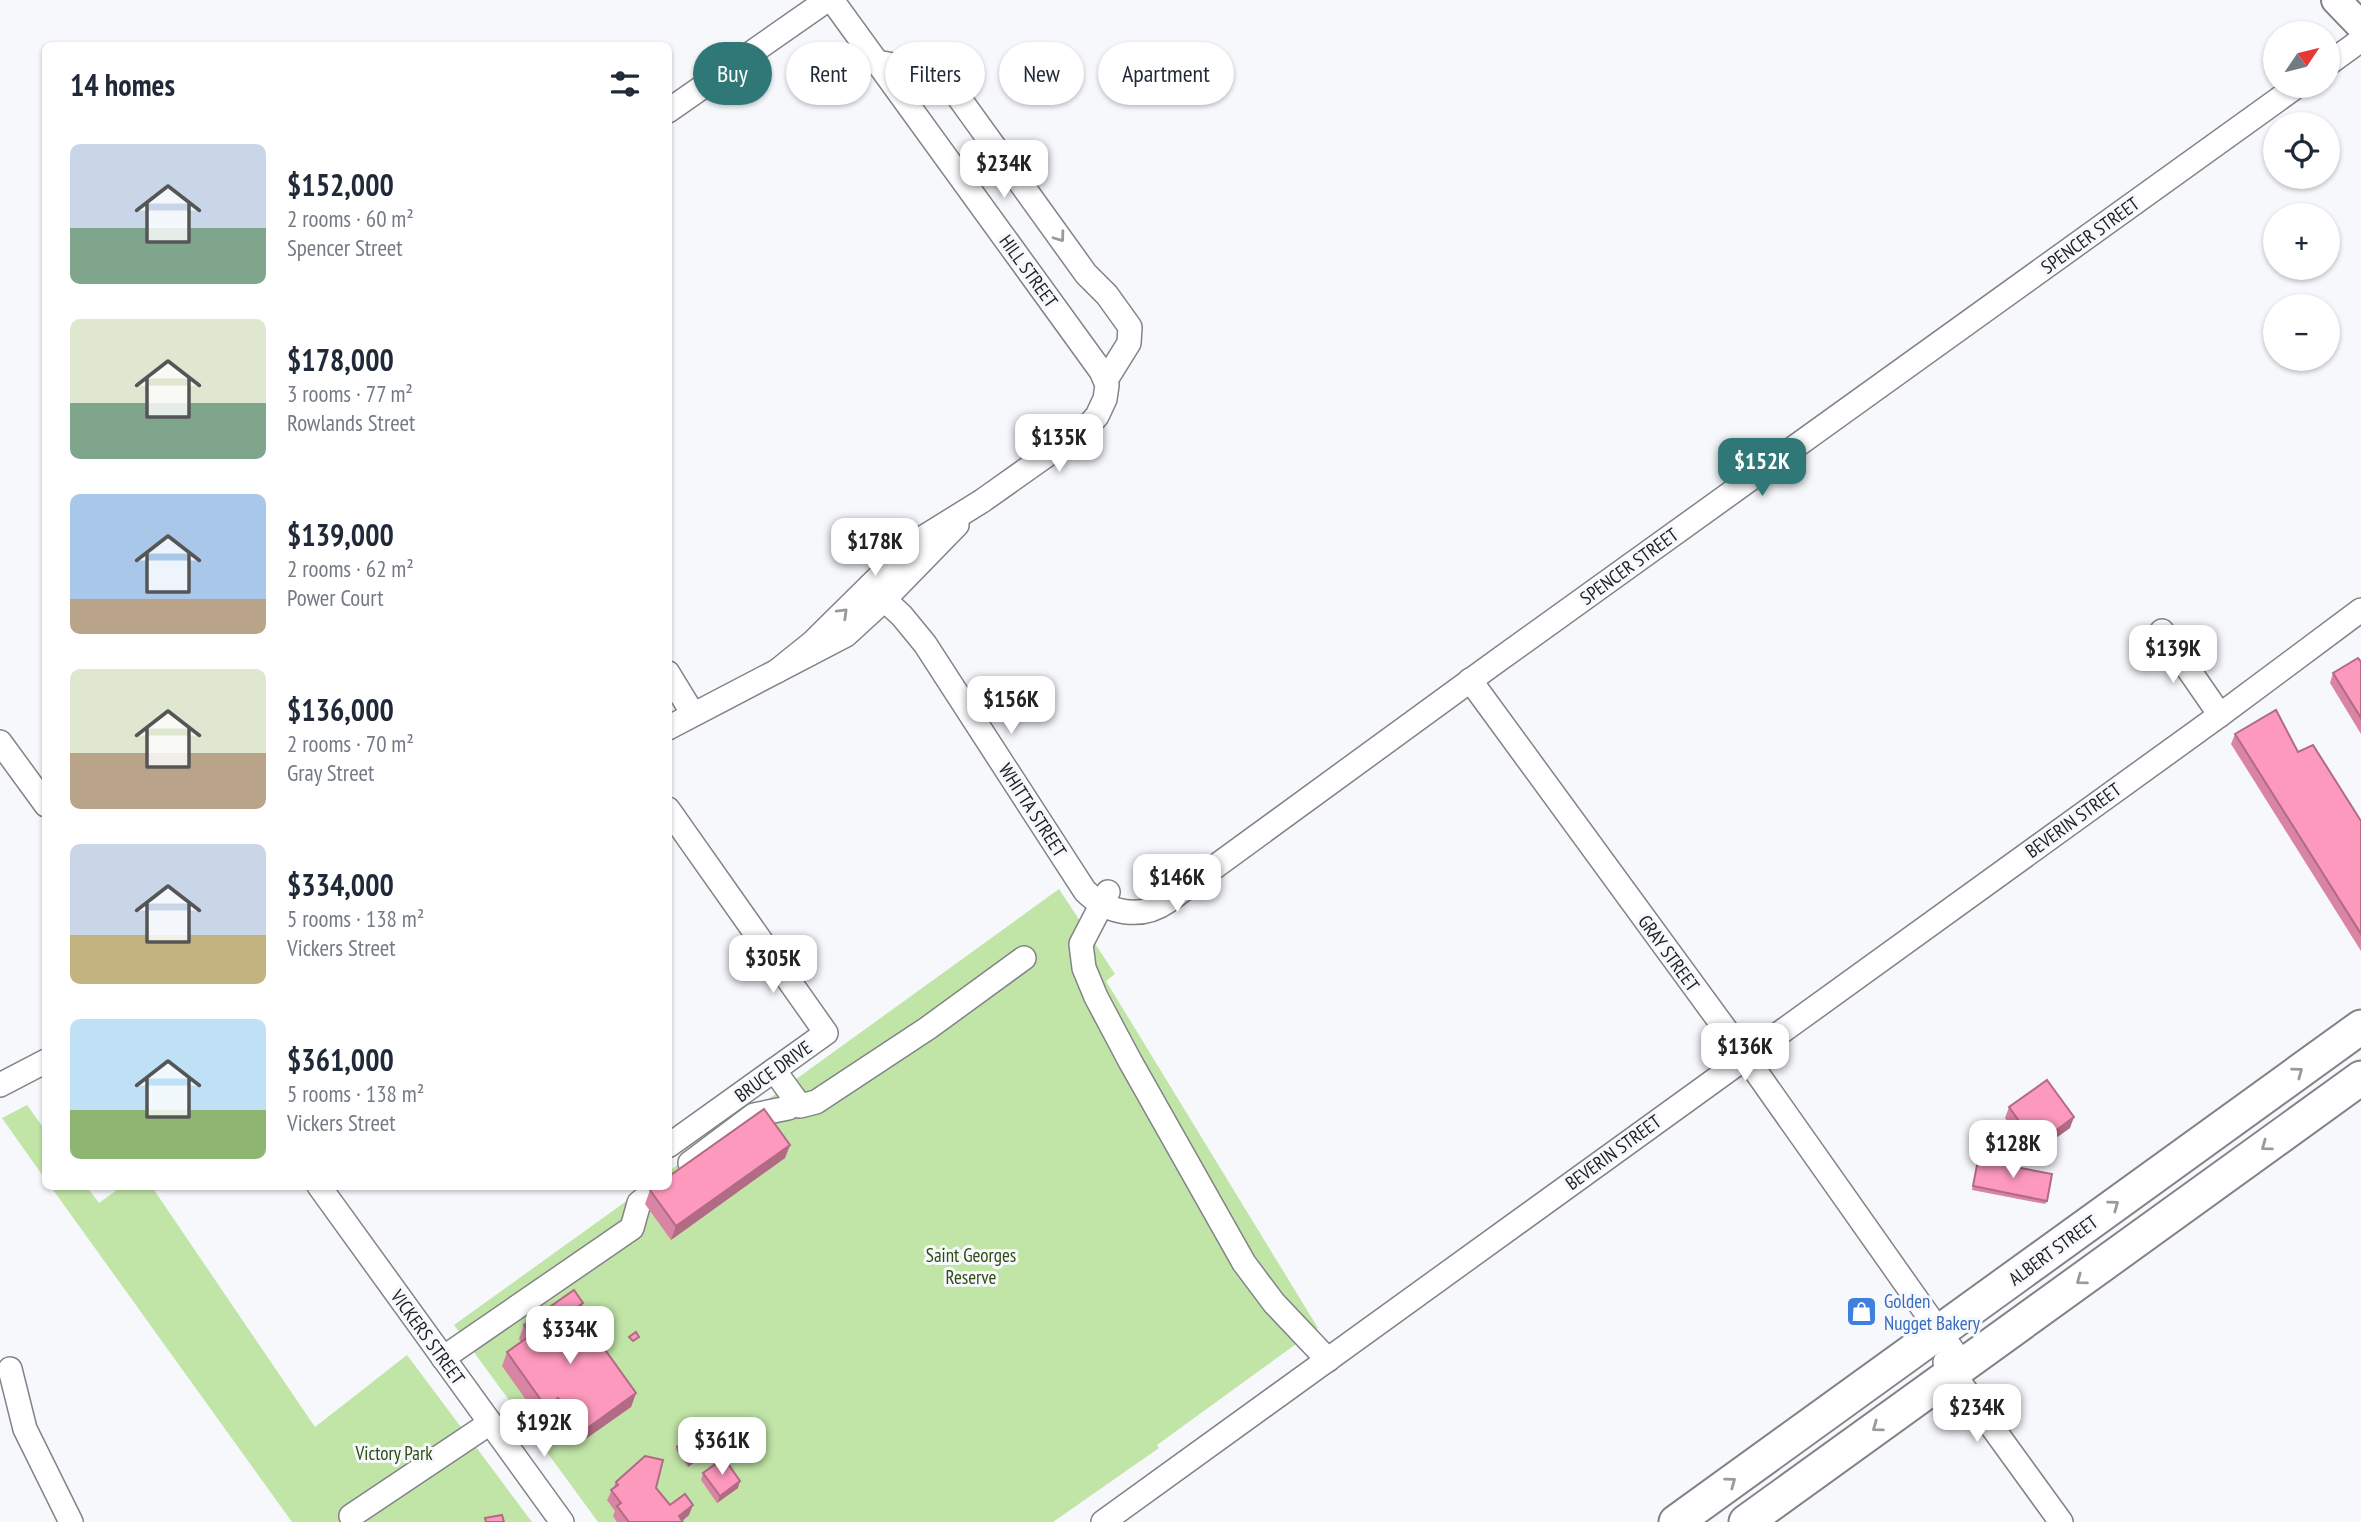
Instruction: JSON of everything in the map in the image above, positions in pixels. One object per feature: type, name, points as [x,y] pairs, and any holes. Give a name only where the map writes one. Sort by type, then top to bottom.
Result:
[{"type":"highway","name":"ALBERT STREET","points":[[1676,1522],[2361,1027]]},
{"type":"highway","points":[[1746,1522],[2361,1078]]},
{"type":"main road","points":[[2336,0],[2361,26]]},
{"type":"street","points":[[672,108],[827,0]]},
{"type":"street","name":"HILL STREET","points":[[832,0],[1106,380]]},
{"type":"street","points":[[2340,55],[2361,40]]},
{"type":"street","points":[[672,727],[839,640],[918,553],[982,501],[1105,415],[1106,380],[1129,343],[1131,332],[1124,318],[1086,274],[952,88],[942,80],[914,69],[877,62]]},
{"type":"street","name":"SPENCER STREET","points":[[1105,898],[1137,906],[1168,894],[1201,875],[2280,98]]},
{"type":"street","name":"WHITTA STREET","points":[[883,592],[943,645],[1105,898]]},
{"type":"street","name":"BEVERIN STREET","points":[[1103,1522],[2220,715],[2361,610]]},
{"type":"street","points":[[2162,631],[2220,715]]},
{"type":"street","points":[[672,680],[693,715]]},
{"type":"street","name":"GRAY STREET","points":[[1470,680],[1745,1056],[2061,1522]]},
{"type":"street","points":[[3,751],[42,800]]},
{"type":"street","name":"BRUCE DRIVE","points":[[672,816],[826,1032],[672,1143]]},
{"type":"street","points":[[1105,898],[1083,936],[1080,952],[1084,968],[1110,1026],[1244,1263],[1274,1303],[1328,1360]]},
{"type":"street","points":[[774,1070],[800,1105],[816,1102],[928,1028],[1024,958]]},
{"type":"street","points":[[0,1086],[42,1063]]},
{"type":"street","points":[[672,1177],[754,1115],[788,1108],[794,1098]]},
{"type":"street","name":"VICKERS STREET","points":[[322,1190],[562,1522]]},
{"type":"street","points":[[443,1357],[632,1228],[639,1203],[655,1190]]},
{"type":"street","points":[[10,1369],[25,1429],[71,1522]]},
{"type":"street","points":[[351,1516],[490,1423]]},
{"type":"green space","name":"Saint Georges Reserve","points":[[1059,889],[1115,974],[1106,981],[1318,1328],[1157,1445],[1159,1448],[1053,1522],[598,1522],[454,1325],[642,1190],[672,1190],[672,1169]]},
{"type":"green space","points":[[27,1105],[42,1126],[42,1175],[2,1118]]},
{"type":"green space","name":"Victory Park","points":[[53,1190],[89,1190],[99,1203],[117,1190],[154,1190],[315,1427],[407,1355],[532,1522],[292,1522]]},
{"type":"building","points":[[2358,658],[2361,662],[2361,718],[2333,673]]},
{"type":"building","points":[[2276,710],[2298,752],[2313,745],[2361,821],[2361,934],[2235,734]]},
{"type":"building","points":[[2047,1080],[2074,1117],[2047,1137],[2027,1132],[2009,1107]]},
{"type":"building","points":[[764,1109],[790,1145],[676,1226],[650,1190],[672,1190],[672,1174]]},
{"type":"building","points":[[1978,1160],[2052,1174],[2047,1201],[1973,1186]]},
{"type":"building","points":[[574,1290],[583,1303],[574,1309],[579,1317],[570,1323],[583,1340],[593,1333],[636,1393],[582,1432],[558,1398],[546,1407],[507,1352],[531,1335],[524,1325]]},
{"type":"building","points":[[636,1332],[639,1337],[633,1341],[629,1337]]},
{"type":"building","points":[[693,1435],[705,1452],[689,1464],[677,1447]]},
{"type":"building","points":[[645,1456],[663,1460],[656,1488],[670,1505],[685,1494],[693,1505],[679,1516],[683,1522],[629,1522],[617,1506],[621,1503],[611,1490],[618,1485],[616,1482]]},
{"type":"building","points":[[724,1458],[740,1481],[720,1496],[703,1473]]},
{"type":"building","points":[[502,1515],[504,1522],[486,1522],[485,1518]]},
{"type":"place","name":"Golden Nugget Bakery","points":[[1861,1312]]}]
